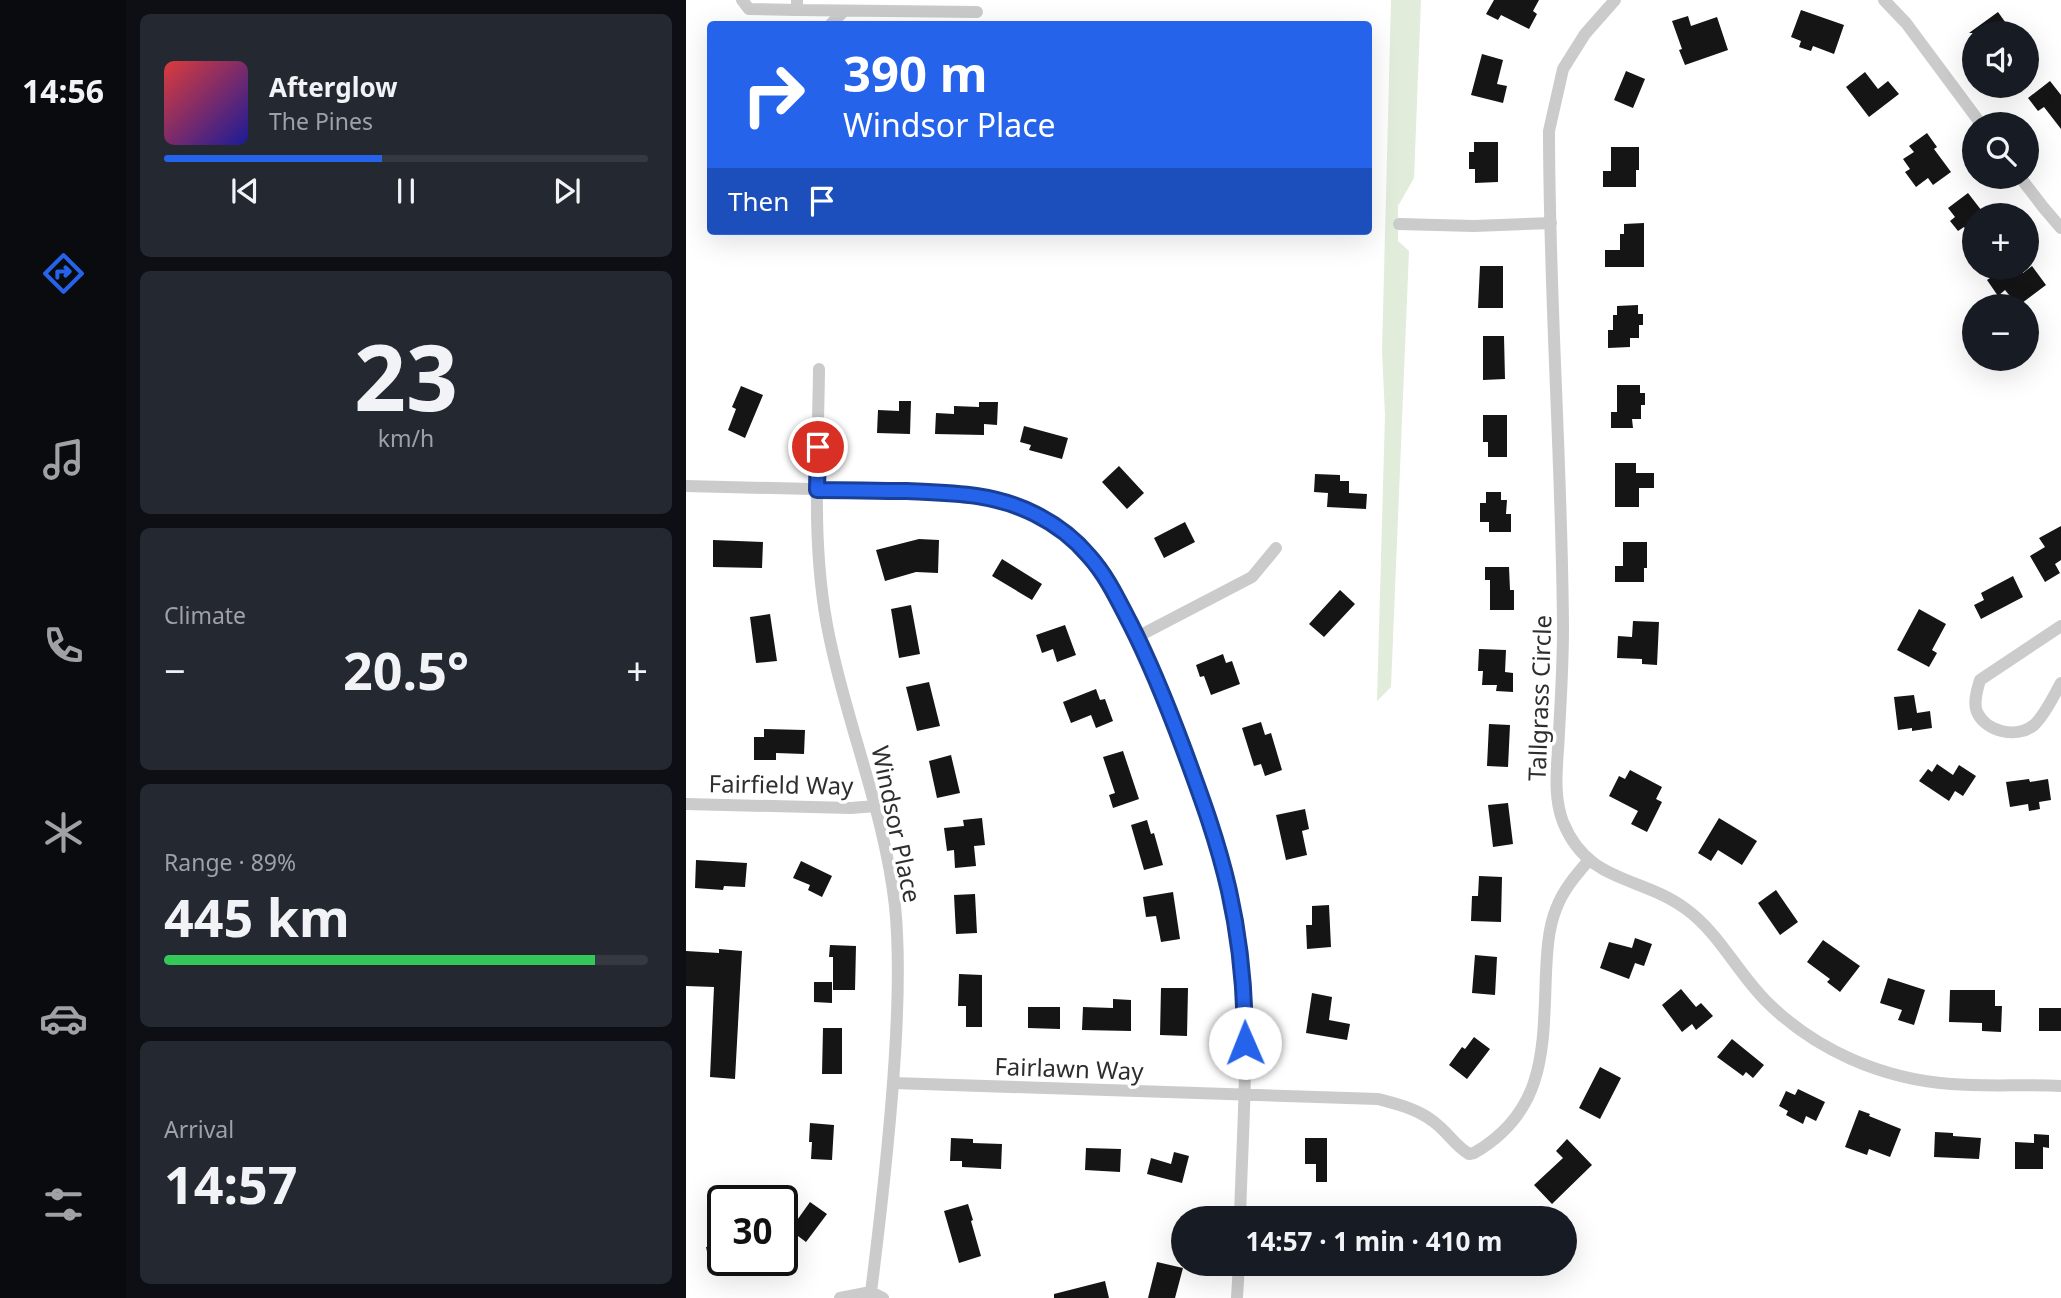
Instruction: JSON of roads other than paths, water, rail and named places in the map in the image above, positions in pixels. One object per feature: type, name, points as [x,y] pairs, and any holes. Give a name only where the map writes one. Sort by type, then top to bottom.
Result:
[{"type":"street","points":[[743,0],[749,9],[797,5],[844,10],[916,6],[977,12]]},
{"type":"street","name":"Tallgrass Circle","points":[[1615,0],[1585,34],[1563,69],[1549,131],[1563,628],[1557,790],[1563,820],[1577,846],[1589,860],[1609,873],[1647,888],[1683,907],[1712,932],[1756,991],[1774,1009],[1826,1046],[1861,1063],[1906,1077],[1951,1084],[2061,1086]]},
{"type":"street","points":[[1884,0],[1906,23],[1972,112]]},
{"type":"street","points":[[834,21],[844,10]]},
{"type":"street","points":[[2029,189],[2061,228]]},
{"type":"street","points":[[1399,224],[1474,226],[1551,223]]},
{"type":"street","name":"Windsor Place","points":[[819,369],[819,566],[831,648],[876,806],[889,867],[898,952],[893,1083],[871,1292]]},
{"type":"street","points":[[686,486],[971,494],[999,499],[1032,513],[1060,529],[1089,555],[1114,591],[1174,722],[1216,839],[1229,893],[1242,978],[1245,1025],[1240,1206]]},
{"type":"street","points":[[1137,637],[1252,577],[1276,548]]},
{"type":"street","points":[[2061,626],[1980,680],[1976,711],[1985,723],[2000,731],[2013,733],[2025,730],[2035,724],[2061,683]]},
{"type":"street","name":"Fairfield Way","points":[[686,804],[851,808],[876,806]]},
{"type":"street","name":"Fairlawn Way","points":[[893,1083],[1378,1099],[1410,1107],[1425,1115],[1469,1154],[1484,1147],[1513,1121],[1532,1091],[1543,1038],[1550,930],[1555,910],[1564,892],[1589,860]]},
{"type":"street","points":[[1237,1298],[1238,1276]]},
{"type":"street","points":[[840,1298],[871,1292],[883,1298]]}]
